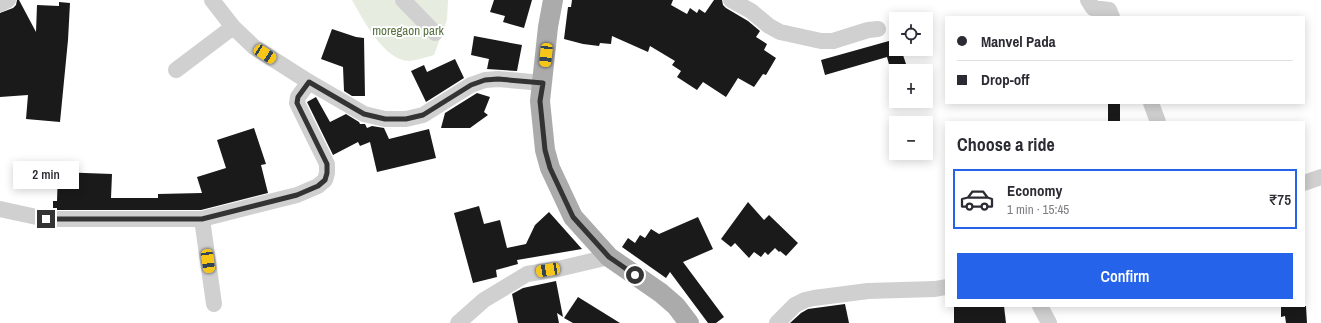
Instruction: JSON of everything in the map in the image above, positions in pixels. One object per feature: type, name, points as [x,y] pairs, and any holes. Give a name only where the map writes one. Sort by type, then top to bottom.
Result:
[{"type":"main road","points":[[553,0],[548,28],[540,101],[545,150],[550,168],[573,217],[609,257],[661,293],[676,306],[689,323]]},
{"type":"street","points":[[0,4],[8,0]]},
{"type":"street","points":[[212,0],[233,27],[254,47],[309,82],[364,114],[385,119],[406,119],[423,115],[471,85],[485,80],[498,79],[543,83]]},
{"type":"street","points":[[403,0],[435,33]]},
{"type":"street","points":[[731,0],[751,11],[769,26],[780,32],[821,41],[833,41],[868,30],[878,29]]},
{"type":"street","points":[[1088,0],[1093,8],[1111,9]]},
{"type":"street","points":[[176,70],[233,27]]},
{"type":"street","points":[[0,209],[46,219],[202,219],[297,195],[318,186],[325,180],[327,173],[327,164],[297,103],[298,97],[309,82]]},
{"type":"street","points":[[1151,104],[1158,121]]},
{"type":"street","points":[[1305,183],[1321,177]]},
{"type":"street","points":[[202,219],[214,304]]},
{"type":"street","points":[[458,323],[484,300],[527,274],[609,257]]},
{"type":"street","points":[[777,323],[795,305],[805,300],[814,298],[868,291],[934,289],[945,287]]},
{"type":"street","points":[[1041,307],[1049,323]]},
{"type":"green space","name":"moregaon park","points":[[352,0],[448,0],[447,20],[434,55],[410,61],[401,59],[392,54],[375,38]]},
{"type":"building","points":[[17,0],[19,0],[36,32],[37,5],[59,6],[59,2],[70,3],[60,122],[26,119],[28,95],[0,97],[0,13],[13,8],[16,5]]},
{"type":"building","points":[[494,0],[532,0],[524,28],[503,22],[505,16],[490,12]]},
{"type":"building","points":[[572,0],[673,0],[671,5],[687,14],[690,8],[697,13],[699,9],[705,13],[714,0],[722,0],[723,5],[726,8],[748,21],[760,31],[756,37],[767,44],[764,50],[776,58],[766,75],[763,74],[754,87],[738,78],[726,97],[703,82],[697,90],[677,77],[681,71],[672,65],[675,61],[650,46],[648,52],[612,36],[611,44],[600,43],[599,46],[564,39],[568,7],[571,7]]},
{"type":"building","points":[[332,29],[356,37],[364,38],[365,96],[352,96],[344,91],[343,67],[321,59]]},
{"type":"building","points":[[474,36],[522,45],[517,71],[487,69],[489,59],[471,55]]},
{"type":"building","points":[[889,41],[889,56],[903,56],[906,64],[889,64],[887,57],[825,75],[821,60]]},
{"type":"building","points":[[455,59],[464,78],[426,102],[411,71],[424,65],[427,72]]},
{"type":"building","points":[[477,93],[490,97],[484,112],[488,115],[470,128],[441,128],[445,113]]},
{"type":"building","points":[[316,97],[330,122],[346,114],[360,124],[365,124],[367,128],[372,126],[384,128],[389,139],[429,129],[436,158],[377,172],[370,142],[360,146],[358,142],[333,155],[307,102]]},
{"type":"building","points":[[1108,104],[1120,104],[1120,121],[1108,121]]},
{"type":"building","points":[[254,128],[266,164],[261,165],[268,193],[201,210],[53,210],[53,201],[57,201],[58,172],[112,174],[111,198],[158,198],[158,194],[202,193],[197,177],[226,168],[217,140]]},
{"type":"building","points":[[748,202],[764,220],[769,215],[798,243],[786,256],[775,248],[768,255],[765,252],[761,257],[754,252],[749,258],[735,243],[731,247],[721,239]]},
{"type":"building","points":[[479,206],[484,224],[500,220],[507,248],[526,244],[535,225],[549,212],[582,249],[517,260],[518,264],[496,270],[497,277],[473,283],[454,213]]},
{"type":"building","points":[[698,217],[713,249],[683,262],[724,317],[716,323],[708,323],[670,272],[666,278],[622,247],[628,238],[635,243],[640,235],[645,238],[651,229],[659,234]]},
{"type":"building","points":[[556,281],[563,317],[557,313],[559,323],[518,323],[512,294],[523,288]]},
{"type":"building","points":[[578,297],[620,323],[573,323],[564,318]]},
{"type":"building","points":[[845,304],[849,323],[790,323],[808,309]]},
{"type":"building","points":[[1306,306],[1307,323],[1286,323],[1285,316],[1281,317],[1281,307]]},
{"type":"building","points":[[954,307],[1004,307],[1006,323],[954,323]]},
{"type":"route","points":[[46,219],[202,219],[297,195],[318,186],[325,180],[327,164],[297,103],[298,97],[309,82],[364,114],[385,119],[406,119],[423,115],[471,85],[485,80],[498,79],[543,83],[540,101],[545,150],[550,168],[573,217],[609,257],[635,275]]}]
